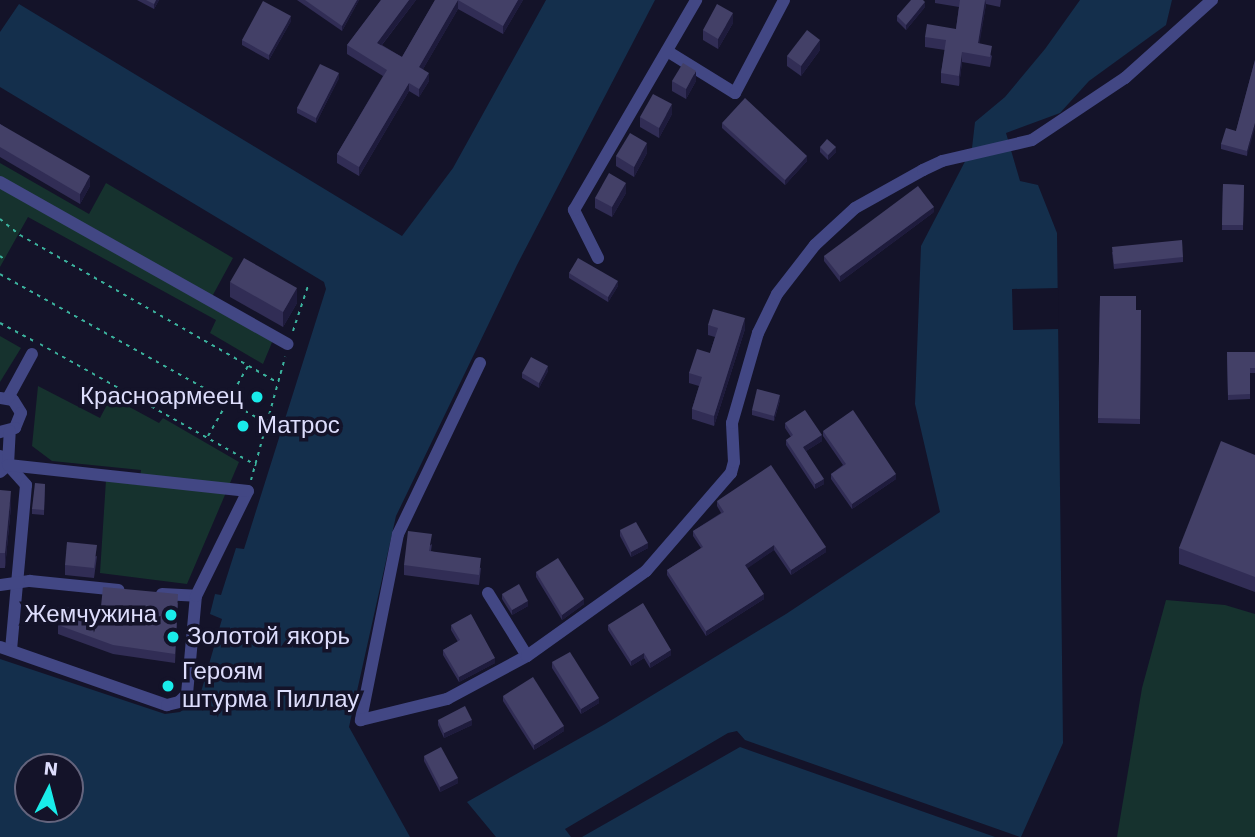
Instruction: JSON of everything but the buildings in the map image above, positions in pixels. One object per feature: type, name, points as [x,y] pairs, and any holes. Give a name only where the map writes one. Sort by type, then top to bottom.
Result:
[{"type":"street","points":[[598,258],[574,210],[696,0]]},
{"type":"street","points":[[667,51],[735,93],[784,0]]},
{"type":"street","points":[[480,363],[398,534],[361,720],[447,699],[527,656],[646,571],[731,473],[734,462],[732,423],[758,333],[777,294],[815,245],[855,208],[923,170],[960,156],[1032,140],[1125,78],[1212,0]]},
{"type":"street","points":[[0,182],[288,344]]},
{"type":"street","points":[[3,464],[5,431],[19,424],[24,414],[18,403],[4,398],[32,354]]},
{"type":"street","points":[[3,464],[248,491],[197,596],[187,694],[179,702],[167,705],[6,648],[17,583],[26,485],[3,464]]},
{"type":"street","points":[[0,585],[30,580],[197,596]]},
{"type":"street","points":[[488,593],[527,656]]},
{"type":"path","points":[[0,219],[20,235],[278,383]]},
{"type":"path","points":[[0,256],[4,259]]},
{"type":"path","points":[[0,274],[267,424]]},
{"type":"path","points":[[248,491],[288,344],[308,286]]},
{"type":"path","points":[[0,323],[256,465]]},
{"type":"path","points":[[207,437],[248,366]]},
{"type":"green space","points":[[0,163],[89,214],[106,183],[233,258],[208,304],[273,340],[263,364],[210,333],[216,320],[28,217],[0,267]]},
{"type":"green space","points":[[0,336],[21,348],[0,382]]},
{"type":"green space","points":[[38,386],[100,418],[111,397],[159,423],[163,418],[239,462],[187,584],[100,573],[106,480],[139,485],[141,470],[52,461],[32,446]]},
{"type":"green space","points":[[1166,600],[1225,605],[1255,614],[1255,837],[1117,837],[1142,688]]},
{"type":"water","points":[[546,0],[655,0],[517,265],[396,516],[349,727],[410,837],[0,837],[0,659],[165,714],[180,712],[199,699],[222,619],[210,614],[215,594],[221,595],[236,548],[244,549],[326,289],[324,282],[0,87],[0,32],[19,4],[402,236],[453,168]]},
{"type":"water","points":[[1080,0],[1172,0],[1166,25],[1089,81],[1060,113],[1006,133],[1020,181],[1038,185],[1057,233],[1063,743],[1021,837],[496,837],[467,802],[605,724],[786,614],[940,512],[915,404],[921,246],[972,148],[975,122],[1005,97],[1045,49]]},
{"type":"pier","points":[[1058,288],[1059,329],[1013,330],[1012,289]]},
{"type":"pier","points":[[737,731],[745,740],[1020,837],[995,837],[740,747],[582,837],[571,837],[565,829],[728,733]]},
{"type":"place","name":"Красноармеец","points":[[257,397]]},
{"type":"place","name":"Матрос","points":[[243,426]]},
{"type":"place","name":"Жемчужина","points":[[171,615]]},
{"type":"place","name":"Золотой якорь","points":[[173,637]]},
{"type":"place","name":"Героям штурма Пиллау","points":[[168,686]]}]
